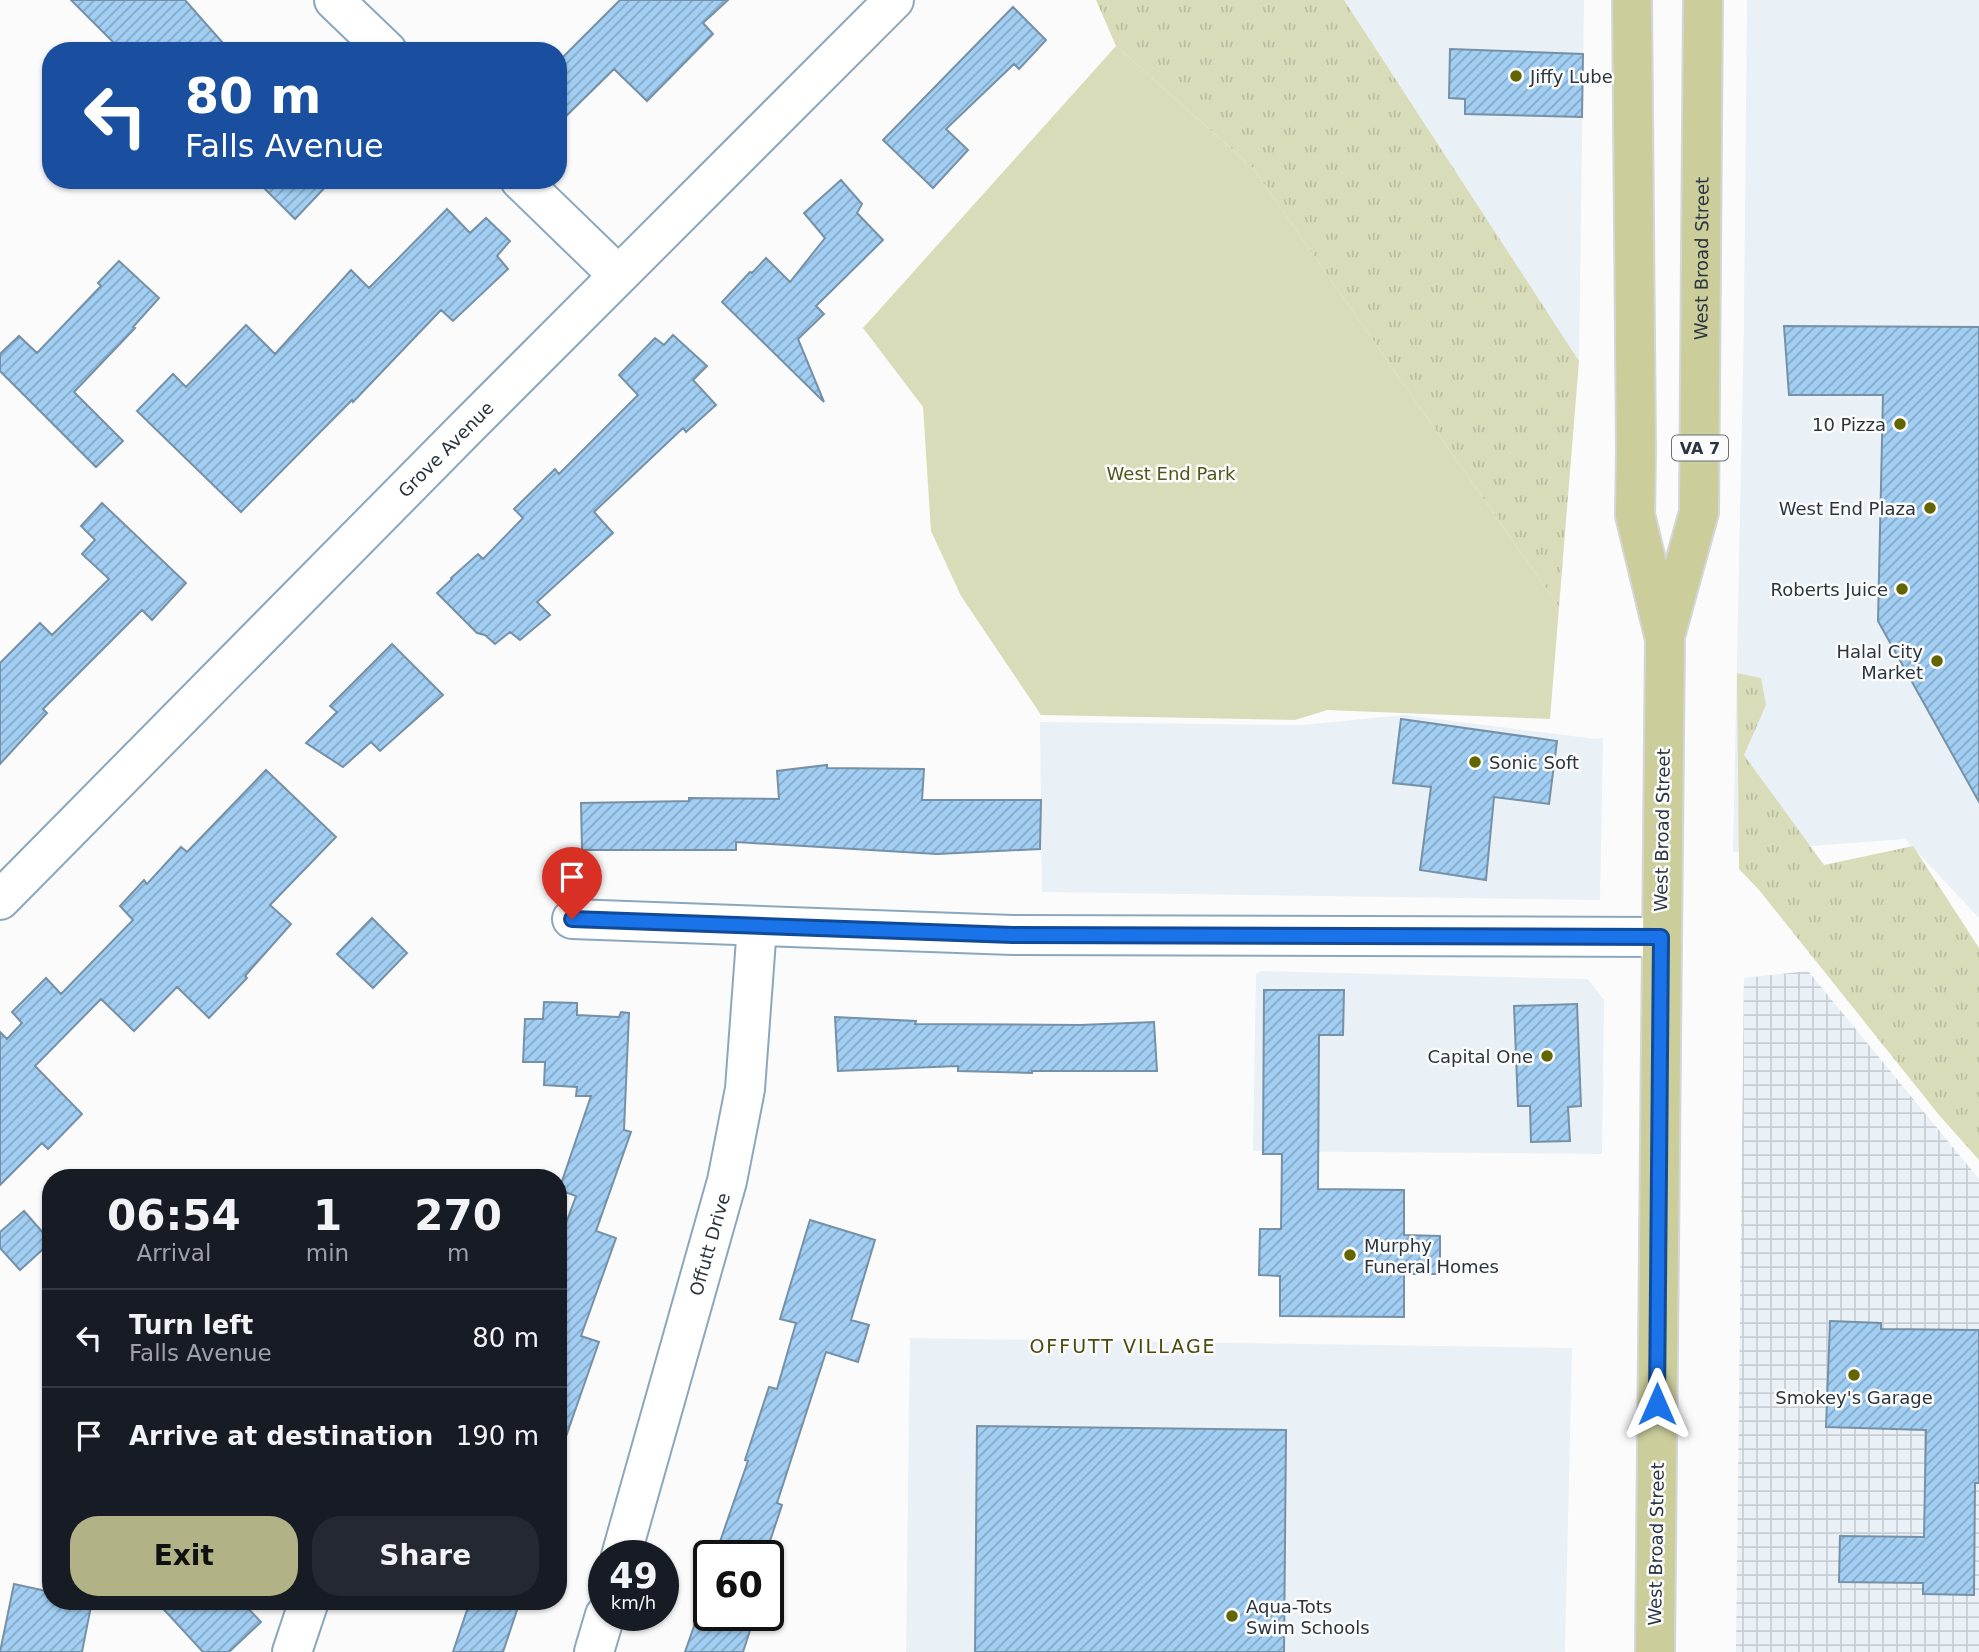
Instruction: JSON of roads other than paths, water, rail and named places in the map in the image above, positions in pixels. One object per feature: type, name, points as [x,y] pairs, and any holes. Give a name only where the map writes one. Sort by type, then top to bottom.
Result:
[{"type":"main road","name":"West Broad Street","points":[[1632,0],[1635,515],[1665,639]]},
{"type":"main road","name":"West Broad Street","points":[[1655,1652],[1665,639],[1699,512],[1703,0]]},
{"type":"street","points":[[334,0],[378,42]]},
{"type":"street","name":"Grove Avenue","points":[[0,900],[894,0]]},
{"type":"street","points":[[529,189],[618,275]]},
{"type":"street","points":[[572,919],[1013,935],[1661,937]]},
{"type":"street","name":"Offutt Drive","points":[[626,1540],[727,1181],[745,1090],[757,926]]},
{"type":"street","points":[[292,1652],[306,1610]]},
{"type":"street","points":[[594,1652],[600,1631]]},
{"type":"place","name":"Jiffy Lube","points":[[1516,76]]},
{"type":"place","name":"10 Pizza","points":[[1900,424]]},
{"type":"place","name":"West End Plaza","points":[[1930,508]]},
{"type":"place","name":"Roberts Juice","points":[[1902,589]]},
{"type":"place","name":"Halal City Market","points":[[1937,661]]},
{"type":"place","name":"Sonic Soft","points":[[1475,762]]},
{"type":"place","name":"Capital One","points":[[1547,1056]]},
{"type":"place","name":"Murphy Funeral Homes","points":[[1350,1255]]},
{"type":"place","name":"Smokey's Garage","points":[[1854,1375]]},
{"type":"place","name":"Aqua-Tots Swim Schools","points":[[1232,1616]]},
{"type":"district","name":"OFFUTT VILLAGE","points":[[1123,1346]]},
{"type":"park label","name":"West End Park","points":[[1171,473]]}]
